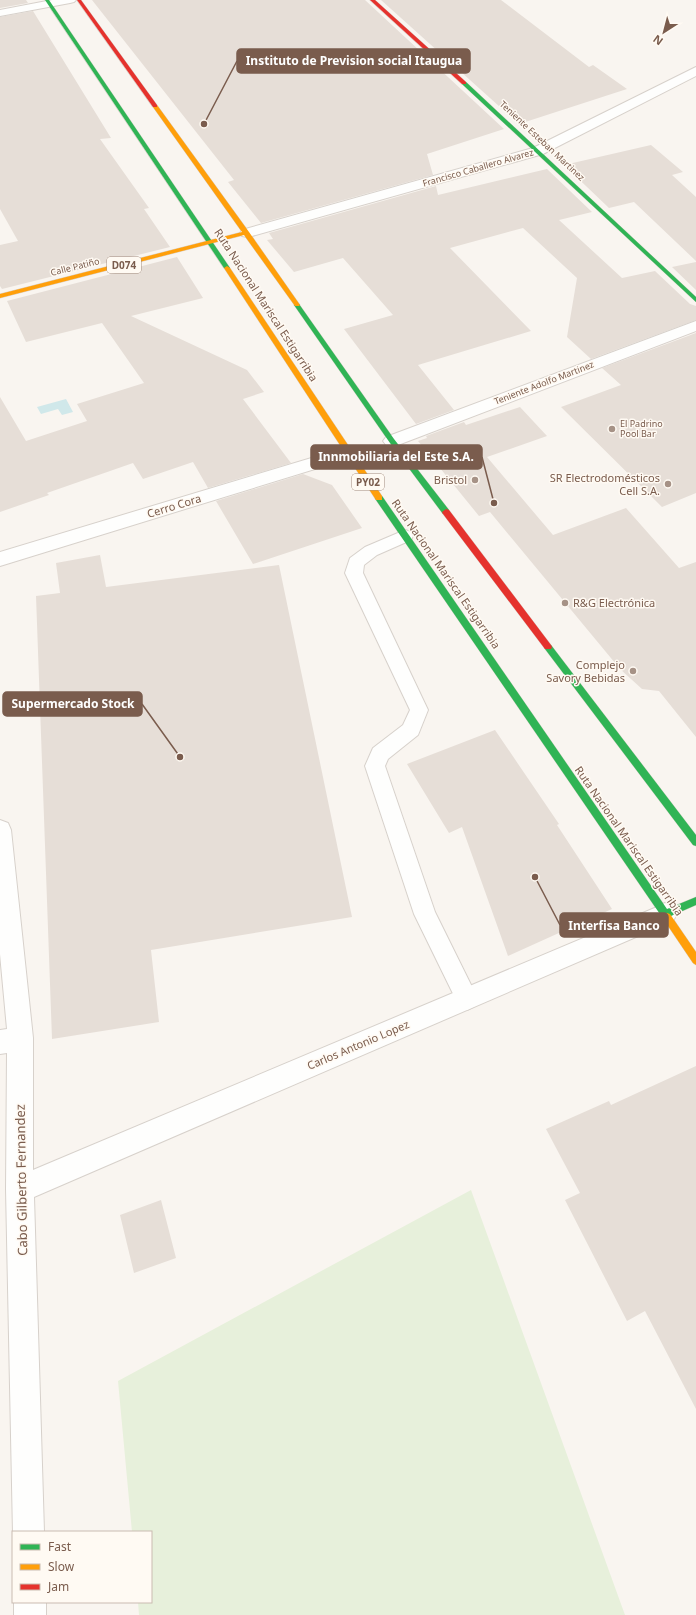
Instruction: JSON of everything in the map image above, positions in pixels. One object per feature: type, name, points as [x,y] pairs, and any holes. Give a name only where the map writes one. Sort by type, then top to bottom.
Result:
[{"type":"main road","name":"Ruta Nacional Mariscal Estigarribia","points":[[79,0],[247,233],[392,441],[696,842]]},
{"type":"main road","name":"Teniente Esteban Martinez","points":[[372,0],[538,150],[696,300]]},
{"type":"main road","name":"Ruta Nacional Mariscal Estigarribia","points":[[48,2],[211,243],[348,453],[696,960]]},
{"type":"main road","name":"Calle Patiño","points":[[0,296],[247,233]]},
{"type":"main road","name":"Carlos Antonio Lopez","points":[[665,914],[696,901]]},
{"type":"street","points":[[0,13],[48,2],[70,0]]},
{"type":"street","name":"Francisco Caballero Alvarez","points":[[247,233],[538,150],[696,71]]},
{"type":"street","name":"Teniente Adolfo Martinez","points":[[392,441],[696,326]]},
{"type":"street","name":"Cerro Cora","points":[[0,559],[348,453]]},
{"type":"street","name":"Cabo Gilberto Fernandez","points":[[0,830],[10,1040],[20,1189],[28,1531]]},
{"type":"street","name":"Carlos Antonio Lopez","points":[[20,1189],[665,914]]},
{"type":"street","points":[[30,1603],[30,1615]]},
{"type":"lane","points":[[405,536],[371,551],[356,562],[354,573],[419,710],[411,730],[380,754],[375,766],[425,914],[467,999]]},
{"type":"green space","points":[[471,1190],[625,1615],[139,1615],[138,1603],[152,1603],[152,1531],[132,1531],[118,1381]]},
{"type":"water","points":[[66,399],[73,412],[62,415],[58,409],[41,414],[37,407]]},
{"type":"building","points":[[0,0],[26,0],[28,3],[0,8]]},
{"type":"building","points":[[92,0],[365,0],[504,129],[427,154],[433,175],[261,223],[228,182],[234,180]]},
{"type":"building","points":[[381,0],[501,0],[589,67],[593,65],[627,89],[519,124]]},
{"type":"building","points":[[33,11],[111,138],[100,139],[149,208],[144,209],[170,247],[2,289],[0,286],[0,245],[18,241],[0,209],[0,17]]},
{"type":"building","points":[[651,145],[683,172],[672,175],[696,197],[696,261],[634,202],[609,208],[564,165]]},
{"type":"building","points":[[547,169],[592,212],[559,220],[622,278],[655,271],[690,304],[696,306],[696,320],[591,359],[567,337],[577,278],[523,228],[450,248],[531,331],[418,365],[454,410],[416,424],[344,329],[393,315],[343,258],[294,272],[267,240],[273,239],[269,233],[436,186],[438,195]]},
{"type":"building","points":[[177,257],[203,298],[131,316],[247,370],[264,392],[243,399],[291,463],[208,488],[193,462],[143,479],[133,463],[47,493],[49,495],[0,512],[0,397],[26,441],[87,421],[77,404],[144,383],[102,323],[26,342],[7,301]]},
{"type":"building","points":[[696,262],[696,290],[672,267]]},
{"type":"building","points":[[696,333],[696,493],[662,507],[561,407],[621,385],[602,368]]},
{"type":"building","points":[[520,407],[547,436],[487,457],[553,535],[626,508],[679,568],[696,562],[696,737],[659,691],[642,689],[620,669],[490,512],[479,516],[418,441],[427,438],[426,436],[464,422],[466,425]]},
{"type":"building","points":[[303,474],[332,485],[362,528],[253,564],[216,501]]},
{"type":"building","points":[[100,555],[106,587],[279,565],[352,917],[151,950],[159,1022],[52,1039],[36,596],[60,593],[56,563]]},
{"type":"building","points":[[495,730],[559,824],[557,825],[612,909],[508,956],[462,827],[449,833],[407,764]]},
{"type":"building","points":[[696,1066],[696,1409],[645,1311],[627,1321],[565,1200],[580,1193],[546,1129],[609,1101],[611,1105]]},
{"type":"building","points":[[161,1200],[176,1258],[134,1273],[120,1215]]},
{"type":"traffic: fast","points":[[47,0],[227,268]]},
{"type":"traffic: fast","points":[[464,83],[696,300]]},
{"type":"traffic: fast","points":[[297,305],[392,441],[446,512]]},
{"type":"traffic: fast","points":[[379,498],[667,917]]},
{"type":"traffic: fast","points":[[548,647],[696,842]]},
{"type":"traffic: fast","points":[[665,914],[696,901]]},
{"type":"traffic: slow","points":[[155,106],[297,305]]},
{"type":"traffic: slow","points":[[0,296],[247,233]]},
{"type":"traffic: slow","points":[[227,268],[379,498]]},
{"type":"traffic: slow","points":[[667,917],[696,960]]},
{"type":"traffic: jam","points":[[79,0],[155,106]]},
{"type":"traffic: jam","points":[[372,0],[464,83]]},
{"type":"traffic: jam","points":[[446,512],[548,647]]},
{"type":"place","name":"Instituto de Prevision social Itaugua","points":[[204,124]]},
{"type":"place","name":"El Padrino Pool Bar","points":[[612,429]]},
{"type":"place","name":"Bristol","points":[[475,480]]},
{"type":"place","name":"SR Electrodomésticos Cell S.A.","points":[[668,484]]},
{"type":"place","name":"Innmobiliaria del Este S.A.","points":[[494,503]]},
{"type":"place","name":"R&G Electrónica","points":[[565,603]]},
{"type":"place","name":"Complejo Savory Bebidas","points":[[633,671]]},
{"type":"place","name":"Supermercado Stock","points":[[180,757]]},
{"type":"place","name":"Interfisa Banco","points":[[535,877]]}]
